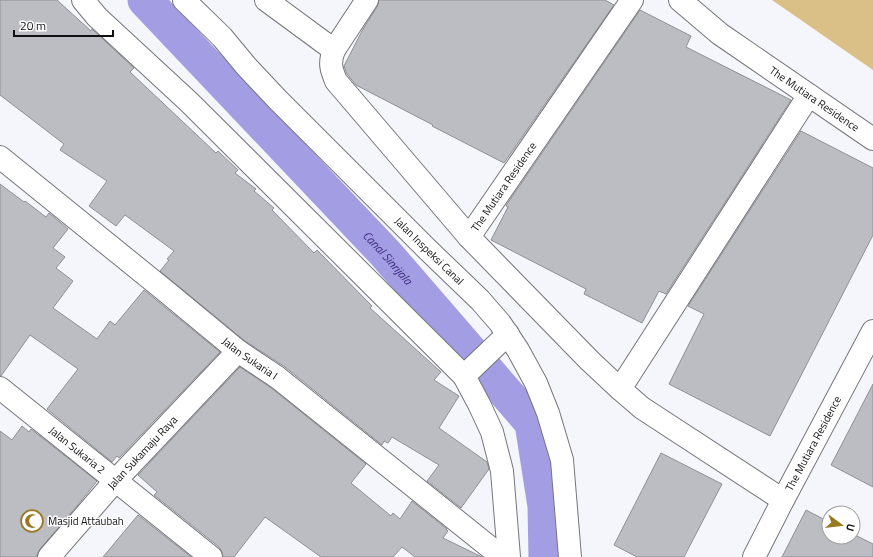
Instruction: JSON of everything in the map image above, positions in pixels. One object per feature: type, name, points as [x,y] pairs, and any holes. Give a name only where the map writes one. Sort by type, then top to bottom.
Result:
[{"type":"street","points":[[83,0],[97,16],[189,102],[467,373],[492,432],[502,471],[509,557]]},
{"type":"street","name":"Jalan Inspeksi Canal","points":[[184,0],[222,37],[246,66],[277,99],[480,300],[500,323],[505,337],[518,350],[536,384],[548,413],[562,460],[570,557]]},
{"type":"street","points":[[266,0],[334,50]]},
{"type":"street","points":[[367,0],[334,50],[331,60],[336,81],[469,237]]},
{"type":"street","name":"The Mutiara Residence","points":[[632,0],[469,237],[620,390],[642,408],[783,500]]},
{"type":"street","name":"The Mutiara Residence","points":[[680,0],[720,34],[873,139]]},
{"type":"street","points":[[620,390],[809,95]]},
{"type":"street","name":"Jalan Sukaria I","points":[[0,157],[238,351],[276,377],[502,557]]},
{"type":"street","name":"The Mutiara Residence","points":[[754,557],[873,331]]},
{"type":"street","points":[[467,373],[505,337]]},
{"type":"street","name":"Jalan Sukamaju Raya","points":[[49,557],[116,480],[238,351]]},
{"type":"street","name":"Jalan Sukaria 2","points":[[0,388],[211,557]]},
{"type":"shaded area","points":[[772,0],[873,0],[873,70]]},
{"type":"building","points":[[0,0],[57,0],[91,31],[92,29],[134,68],[130,72],[216,153],[218,151],[238,170],[235,173],[256,189],[254,191],[274,208],[272,210],[314,253],[317,250],[372,306],[370,308],[441,372],[434,380],[459,396],[439,428],[487,462],[489,469],[461,508],[427,481],[439,465],[392,437],[388,443],[384,441],[382,445],[285,367],[245,341],[160,271],[174,251],[125,215],[116,226],[89,206],[107,181],[60,150],[64,144],[0,95]]},
{"type":"building","points":[[379,0],[605,0],[614,5],[504,163],[356,85],[347,74],[344,66],[363,29],[377,7]]},
{"type":"building","points":[[640,10],[691,36],[686,47],[791,100],[666,294],[659,291],[642,323],[584,294],[586,289],[491,240],[508,207],[506,206],[507,204]]},
{"type":"building","points":[[801,131],[873,168],[873,235],[770,436],[669,384],[704,314],[688,306]]},
{"type":"building","points":[[0,184],[46,217],[49,213],[68,229],[53,248],[65,257],[56,268],[73,281],[53,308],[97,339],[110,321],[115,325],[144,290],[220,352],[119,458],[117,456],[112,462],[47,409],[78,369],[30,335],[0,376]]},
{"type":"building","points":[[240,367],[270,387],[366,464],[351,483],[391,516],[393,513],[400,519],[412,501],[447,529],[448,531],[443,538],[482,557],[415,557],[402,547],[393,557],[321,557],[265,517],[234,557],[223,557],[219,547],[154,495],[157,492],[138,475]]},
{"type":"building","points":[[873,384],[873,487],[831,465]]},
{"type":"building","name":"Masjid Attaubah","points":[[22,426],[29,432],[31,429],[97,481],[40,549],[36,557],[0,557],[0,431],[12,440]]},
{"type":"building","points":[[661,453],[722,484],[684,557],[637,557],[614,545]]},
{"type":"building","points":[[806,510],[821,518],[821,545],[861,545],[861,538],[873,544],[873,557],[782,557]]},
{"type":"building","points":[[138,515],[191,557],[103,557]]},
{"type":"waterway","name":"Canal Sinrijala","points":[[145,0],[385,253],[532,423],[545,506],[546,557]]},
{"type":"place","name":"Masjid Attaubah","points":[[32,521]]}]
